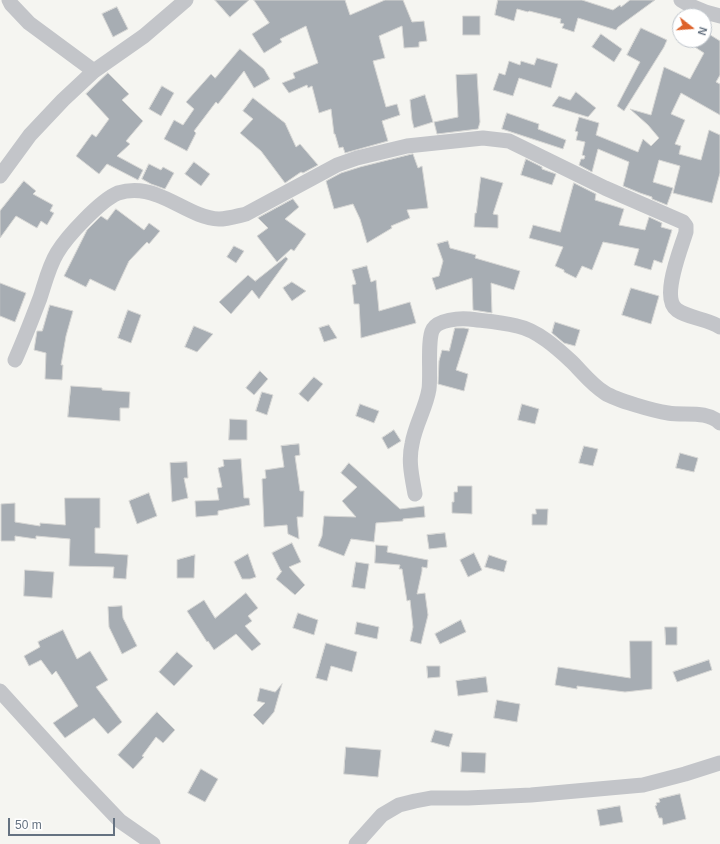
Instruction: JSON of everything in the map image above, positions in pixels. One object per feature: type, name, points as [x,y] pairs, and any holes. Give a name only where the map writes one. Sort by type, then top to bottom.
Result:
[{"type":"street","points":[[9,0],[29,23],[94,71]]},
{"type":"street","points":[[0,176],[30,135],[63,100],[94,71],[144,36],[186,0]]},
{"type":"street","points":[[689,2],[711,14],[720,16]]},
{"type":"street","points":[[15,360],[28,331],[57,253],[97,208],[117,194],[131,190],[148,192],[168,199],[195,213],[218,219],[232,218],[246,214],[337,165],[357,158],[407,146],[483,138],[498,139],[509,142],[605,188],[683,222],[686,226],[686,232],[672,282],[670,295],[672,306],[678,311],[720,327]]},
{"type":"street","points":[[415,494],[410,467],[412,443],[426,405],[429,389],[430,338],[433,329],[437,325],[448,321],[463,319],[518,326],[535,333],[554,346],[605,393],[667,413],[709,416],[720,423]]},
{"type":"street","points":[[0,691],[120,821],[153,844]]},
{"type":"street","points":[[356,844],[382,815],[399,805],[415,801],[431,798],[531,795],[643,784],[685,774],[720,763]]},
{"type":"building","points":[[215,0],[249,0],[230,17]]},
{"type":"building","points":[[254,0],[345,0],[350,15],[385,0],[403,0],[412,22],[424,21],[427,41],[419,42],[419,47],[404,48],[402,26],[379,36],[385,58],[373,61],[386,107],[397,104],[400,115],[382,121],[388,141],[345,153],[343,147],[339,148],[334,134],[331,109],[319,113],[312,86],[308,88],[307,85],[289,93],[282,83],[295,78],[293,73],[318,63],[306,26],[280,39],[282,42],[264,53],[252,34],[269,23]]},
{"type":"building","points":[[498,0],[582,0],[613,10],[620,5],[621,7],[630,0],[655,0],[616,30],[578,18],[574,32],[562,28],[564,24],[560,23],[561,19],[529,11],[517,9],[514,21],[495,15]]},
{"type":"building","points":[[117,7],[128,29],[113,37],[102,14]]},
{"type":"building","points":[[463,16],[480,16],[480,35],[463,35]]},
{"type":"building","points":[[641,28],[667,40],[624,111],[617,106],[640,62],[627,55]]},
{"type":"building","points":[[601,34],[622,49],[614,62],[592,47]]},
{"type":"building","points":[[712,36],[720,41],[720,75],[716,82],[720,84],[720,115],[681,93],[671,114],[685,120],[675,144],[681,146],[679,154],[701,160],[709,130],[720,135],[720,173],[712,203],[673,193],[680,166],[659,160],[653,182],[673,188],[667,205],[652,199],[652,197],[623,186],[629,162],[598,149],[592,172],[579,165],[581,159],[584,159],[585,156],[582,155],[585,142],[576,140],[578,132],[575,131],[579,117],[599,123],[596,135],[638,152],[643,139],[651,146],[659,138],[648,125],[630,109],[651,115],[664,67],[690,79],[704,53],[696,48],[712,48]]},
{"type":"building","points":[[240,49],[264,69],[270,79],[254,88],[244,71],[218,104],[216,102],[194,131],[196,133],[187,151],[164,139],[174,120],[183,125],[194,109],[186,102],[211,74],[215,78]]},
{"type":"building","points":[[537,58],[558,64],[551,88],[519,78],[513,96],[493,90],[499,73],[505,75],[509,61],[520,65],[521,61],[534,65]]},
{"type":"building","points":[[108,73],[129,94],[122,100],[143,121],[126,141],[130,144],[117,156],[143,170],[138,180],[107,164],[99,174],[76,156],[92,134],[96,137],[109,119],[86,94]]},
{"type":"building","points":[[477,74],[480,122],[478,129],[437,134],[434,122],[458,117],[456,75]]},
{"type":"building","points":[[162,86],[174,93],[161,116],[149,109]]},
{"type":"building","points":[[576,92],[596,108],[588,117],[552,106],[559,96],[570,100]]},
{"type":"building","points":[[425,95],[433,122],[414,128],[410,100]]},
{"type":"building","points":[[253,98],[285,123],[296,147],[300,144],[318,165],[303,173],[301,172],[285,183],[261,151],[240,133],[253,119],[243,111]]},
{"type":"building","points":[[507,113],[539,124],[538,129],[566,140],[563,149],[502,129]]},
{"type":"building","points":[[413,154],[418,168],[422,166],[428,208],[407,210],[410,218],[391,226],[392,228],[367,243],[360,219],[353,204],[334,209],[326,181],[341,173],[360,167]]},
{"type":"building","points":[[526,159],[542,167],[542,169],[556,174],[552,185],[521,175]]},
{"type":"building","points":[[194,162],[210,174],[201,186],[185,174]]},
{"type":"building","points":[[149,164],[161,170],[163,167],[174,173],[165,189],[142,179]]},
{"type":"building","points":[[481,177],[503,183],[493,214],[498,215],[498,228],[474,227]]},
{"type":"building","points":[[24,181],[36,191],[33,194],[53,205],[50,211],[54,213],[47,225],[41,221],[37,228],[16,216],[0,238],[0,211]]},
{"type":"building","points":[[574,183],[596,194],[595,200],[624,209],[619,225],[645,230],[649,217],[662,223],[661,227],[672,230],[662,263],[654,260],[651,270],[634,265],[639,249],[603,242],[592,270],[582,266],[576,278],[555,266],[563,247],[529,238],[533,225],[560,232]]},
{"type":"building","points":[[293,199],[299,207],[285,219],[306,234],[294,251],[291,249],[277,262],[257,236],[268,228],[258,218]]},
{"type":"building","points":[[116,209],[144,230],[149,223],[160,231],[149,244],[147,242],[129,261],[115,291],[90,279],[86,287],[64,276],[87,230],[101,216],[107,220]]},
{"type":"building","points":[[448,241],[450,248],[476,255],[475,258],[520,271],[514,290],[491,283],[492,313],[473,310],[472,278],[436,290],[432,278],[439,276],[443,261],[437,244]]},
{"type":"building","points":[[234,246],[244,251],[236,263],[227,257]]},
{"type":"building","points":[[286,257],[288,259],[259,299],[252,290],[231,314],[219,302],[248,275],[255,281]]},
{"type":"building","points":[[367,266],[371,282],[376,280],[379,311],[410,302],[416,323],[361,338],[359,304],[354,304],[352,285],[356,284],[352,270]]},
{"type":"building","points":[[292,282],[306,291],[292,301],[283,288]]},
{"type":"building","points":[[0,283],[26,293],[15,322],[0,316]]},
{"type":"building","points":[[631,288],[659,296],[651,324],[622,315]]},
{"type":"building","points":[[50,305],[73,311],[66,336],[61,365],[63,365],[62,380],[45,379],[46,353],[34,350],[37,331],[42,331]]},
{"type":"building","points":[[128,310],[141,315],[131,343],[118,338]]},
{"type":"building","points":[[555,322],[580,330],[575,346],[564,343],[552,333]]},
{"type":"building","points":[[329,325],[337,338],[324,342],[319,328]]},
{"type":"building","points":[[194,326],[213,334],[197,352],[185,347]]},
{"type":"building","points":[[455,328],[469,329],[456,370],[468,374],[464,391],[438,384],[439,361],[442,350],[449,351]]},
{"type":"building","points":[[260,371],[268,379],[254,395],[246,388]]},
{"type":"building","points":[[314,377],[323,384],[308,402],[299,394]]},
{"type":"building","points":[[71,386],[130,392],[129,408],[120,408],[120,421],[68,417]]},
{"type":"building","points":[[262,392],[273,395],[267,415],[256,411]]},
{"type":"building","points":[[360,404],[379,411],[374,423],[356,416]]},
{"type":"building","points":[[522,404],[539,409],[535,424],[518,420]]},
{"type":"building","points":[[230,419],[247,420],[247,440],[229,440]]},
{"type":"building","points":[[394,430],[401,441],[388,449],[382,438]]},
{"type":"building","points":[[299,444],[300,455],[295,456],[300,491],[304,491],[303,517],[297,517],[299,539],[288,534],[287,525],[264,527],[262,479],[266,478],[265,470],[284,467],[281,446]]},
{"type":"building","points":[[584,446],[598,449],[593,466],[579,463]]},
{"type":"building","points":[[680,453],[698,458],[694,472],[676,468]]},
{"type":"building","points":[[241,459],[244,498],[249,498],[250,505],[218,511],[218,515],[196,517],[195,501],[219,500],[217,488],[222,487],[218,468],[224,466],[223,460]]},
{"type":"building","points":[[187,462],[188,478],[184,478],[188,498],[172,502],[170,463]]},
{"type":"building","points":[[349,463],[400,509],[424,506],[425,517],[403,519],[403,521],[376,523],[374,542],[351,539],[344,556],[318,546],[322,536],[324,516],[356,517],[342,501],[357,487],[341,473]]},
{"type":"building","points":[[458,486],[472,486],[472,514],[452,513],[454,492],[457,492]]},
{"type":"building","points":[[149,493],[157,516],[137,524],[129,501]]},
{"type":"building","points":[[65,498],[100,498],[100,528],[95,528],[95,553],[128,555],[126,579],[113,578],[114,567],[69,566],[70,539],[36,536],[36,539],[15,536],[15,541],[1,541],[1,504],[15,503],[15,522],[40,526],[40,523],[65,525]]},
{"type":"building","points":[[536,509],[548,509],[547,525],[532,525],[532,514],[536,514]]},
{"type":"building","points":[[445,533],[447,547],[429,549],[427,535]]},
{"type":"building","points":[[292,543],[301,562],[289,567],[305,585],[295,595],[276,579],[282,571],[272,553]]},
{"type":"building","points":[[376,545],[388,546],[387,552],[428,560],[427,568],[422,567],[417,594],[425,593],[428,615],[421,644],[410,641],[413,627],[410,600],[407,601],[402,569],[399,569],[400,565],[375,563]]},
{"type":"building","points":[[474,553],[482,570],[468,577],[460,560]]},
{"type":"building","points":[[248,554],[256,577],[242,579],[234,562]]},
{"type":"building","points":[[195,555],[194,578],[177,578],[177,560]]},
{"type":"building","points":[[489,555],[507,561],[504,572],[485,567]]},
{"type":"building","points":[[356,562],[369,564],[365,589],[352,587]]},
{"type":"building","points":[[25,570],[54,572],[52,598],[24,596]]},
{"type":"building","points":[[246,593],[258,608],[248,616],[252,621],[245,626],[261,644],[252,651],[236,634],[214,650],[208,641],[207,642],[187,611],[204,600],[215,618]]},
{"type":"building","points":[[122,606],[123,618],[137,646],[122,654],[109,627],[108,607]]},
{"type":"building","points":[[298,613],[318,620],[314,635],[293,628]]},
{"type":"building","points":[[461,620],[466,632],[440,644],[435,634]]},
{"type":"building","points":[[357,622],[379,627],[377,639],[355,634]]},
{"type":"building","points":[[665,627],[677,627],[677,645],[666,645]]},
{"type":"building","points":[[63,630],[77,659],[90,651],[108,680],[96,687],[122,722],[108,734],[94,718],[65,738],[53,723],[78,706],[56,671],[52,675],[41,660],[29,666],[24,656],[40,647],[38,642]]},
{"type":"building","points":[[630,641],[652,641],[652,689],[625,692],[577,686],[577,689],[555,685],[558,667],[630,678]]},
{"type":"building","points":[[326,643],[357,652],[352,672],[331,666],[327,681],[316,678]]},
{"type":"building","points":[[177,652],[193,666],[174,686],[159,672]]},
{"type":"building","points":[[709,660],[712,670],[677,682],[673,672]]},
{"type":"building","points":[[427,666],[440,666],[440,677],[428,678]]},
{"type":"building","points":[[486,677],[488,692],[458,696],[456,681]]},
{"type":"building","points":[[282,684],[274,712],[263,725],[253,715],[265,703],[257,701],[260,688],[275,692]]},
{"type":"building","points":[[497,700],[520,704],[517,722],[494,718]]},
{"type":"building","points":[[157,712],[175,730],[163,743],[156,737],[142,756],[144,757],[133,769],[118,755]]},
{"type":"building","points":[[435,730],[453,734],[449,747],[431,742]]},
{"type":"building","points":[[346,747],[381,750],[378,777],[344,774]]},
{"type":"building","points":[[462,752],[486,753],[485,773],[461,772]]},
{"type":"building","points":[[201,769],[218,779],[205,802],[188,793]]},
{"type":"building","points":[[680,794],[686,819],[663,825],[662,818],[659,818],[655,806],[657,805],[656,803],[660,802],[659,799]]},
{"type":"building","points":[[620,806],[623,822],[600,826],[597,810]]}]
